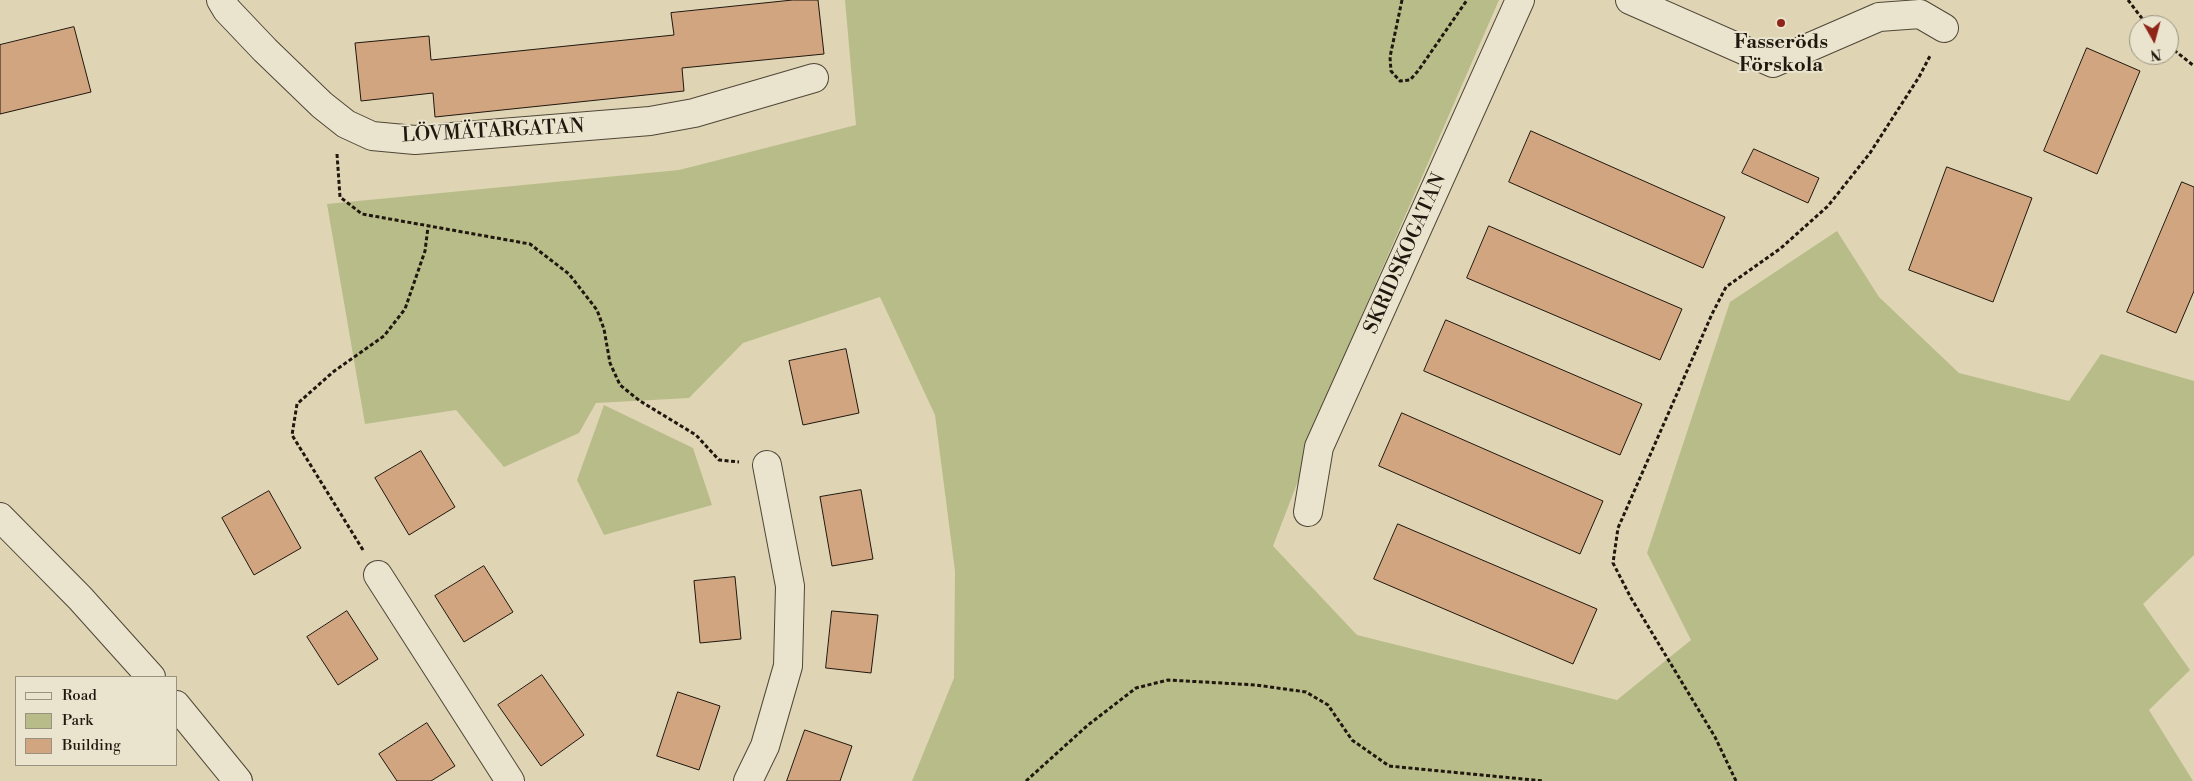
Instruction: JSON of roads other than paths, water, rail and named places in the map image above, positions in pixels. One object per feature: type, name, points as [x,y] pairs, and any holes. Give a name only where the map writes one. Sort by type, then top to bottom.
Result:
[{"type":"street","name":"LÖVMÄTARGATAN","points":[[221,0],[227,10],[265,50],[322,105],[346,124],[372,136],[416,140],[650,121],[694,113],[814,78]]},
{"type":"street","name":"SKRIDSKOGATAN","points":[[1308,512],[1319,447],[1520,0]]},
{"type":"street","points":[[1630,0],[1773,63],[1879,17],[1920,14],[1944,28]]},
{"type":"street","points":[[748,781],[765,746],[788,666],[790,586],[767,465]]},
{"type":"street","points":[[0,517],[80,598],[150,676]]},
{"type":"street","points":[[378,575],[510,781]]},
{"type":"street","points":[[178,707],[238,781]]},
{"type":"place","name":"Fasseröds Förskola","points":[[1781,23]]}]
